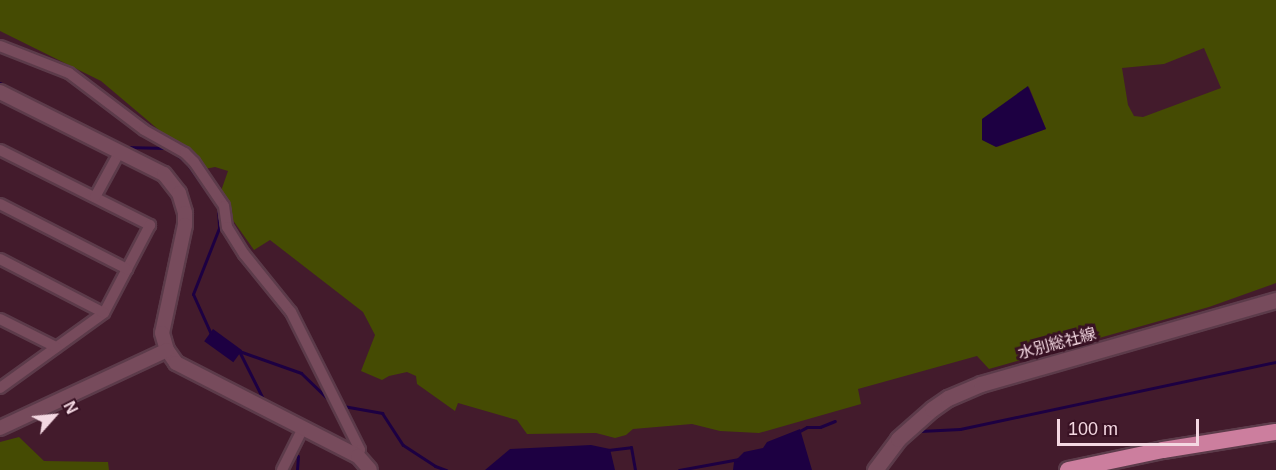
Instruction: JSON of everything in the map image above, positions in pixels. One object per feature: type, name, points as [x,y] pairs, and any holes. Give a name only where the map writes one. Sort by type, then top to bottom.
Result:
[{"type":"highway","points":[[1068,470],[1174,448],[1276,432]]},
{"type":"highway","points":[[1122,470],[1243,447],[1276,444]]},
{"type":"main road","name":"水別総社線","points":[[875,470],[898,439],[932,409],[948,398],[981,384],[1276,300]]},
{"type":"street","points":[[0,46],[69,73],[144,130],[185,153],[194,162],[224,206],[227,227],[244,254],[291,312],[360,450],[358,456]]},
{"type":"street","points":[[0,92],[164,174],[179,193],[185,213],[185,225],[163,324],[166,350],[183,368],[358,456],[370,470]]},
{"type":"street","points":[[0,150],[150,225],[104,313],[0,388]]},
{"type":"street","points":[[95,197],[120,152]]},
{"type":"street","points":[[0,204],[127,269]]},
{"type":"street","points":[[0,259],[104,313]]},
{"type":"street","points":[[0,319],[56,347]]},
{"type":"street","points":[[0,429],[166,350]]},
{"type":"street","points":[[282,470],[303,428]]},
{"type":"green space","points":[[0,0],[1276,0],[1276,283],[1209,307],[989,369],[977,356],[858,389],[861,404],[759,433],[720,431],[692,424],[633,429],[626,435],[615,438],[596,433],[527,434],[517,420],[458,403],[455,411],[417,384],[416,376],[407,372],[382,380],[361,371],[375,335],[363,312],[270,240],[254,250],[232,219],[221,191],[228,171],[215,167],[205,169],[101,81],[0,31]],"holes":[[[1204,48],[1221,88],[1143,117],[1134,116],[1128,105],[1122,68],[1164,64]],[[1029,87],[1046,129],[997,147]]]},
{"type":"green space","points":[[19,437],[44,461],[108,462],[109,470],[0,470],[0,442]]},
{"type":"shaded area","points":[[1028,86],[1046,129],[996,147],[982,140],[982,119]]},
{"type":"shaded area","points":[[213,329],[242,350],[233,362],[204,341]]},
{"type":"shaded area","points":[[800,429],[812,470],[733,470],[734,462],[744,452],[763,448],[767,442]]},
{"type":"shaded area","points":[[591,445],[610,449],[615,470],[485,470],[510,449]]},
{"type":"waterway","points":[[0,83],[125,147],[166,148]]},
{"type":"waterway","points":[[172,151],[186,162],[218,207],[219,228],[193,294],[211,334]]},
{"type":"waterway","points":[[239,351],[301,373],[328,399]]},
{"type":"waterway","points":[[240,353],[264,401]]},
{"type":"waterway","points":[[920,431],[960,429],[1276,362]]},
{"type":"waterway","points":[[343,406],[382,413],[403,445],[435,466],[446,470]]},
{"type":"waterway","points":[[798,432],[807,427],[820,427],[835,421]]},
{"type":"waterway","points":[[608,450],[631,447],[635,470]]},
{"type":"waterway","points":[[297,470],[298,456]]},
{"type":"waterway","points":[[679,470],[739,459]]}]
